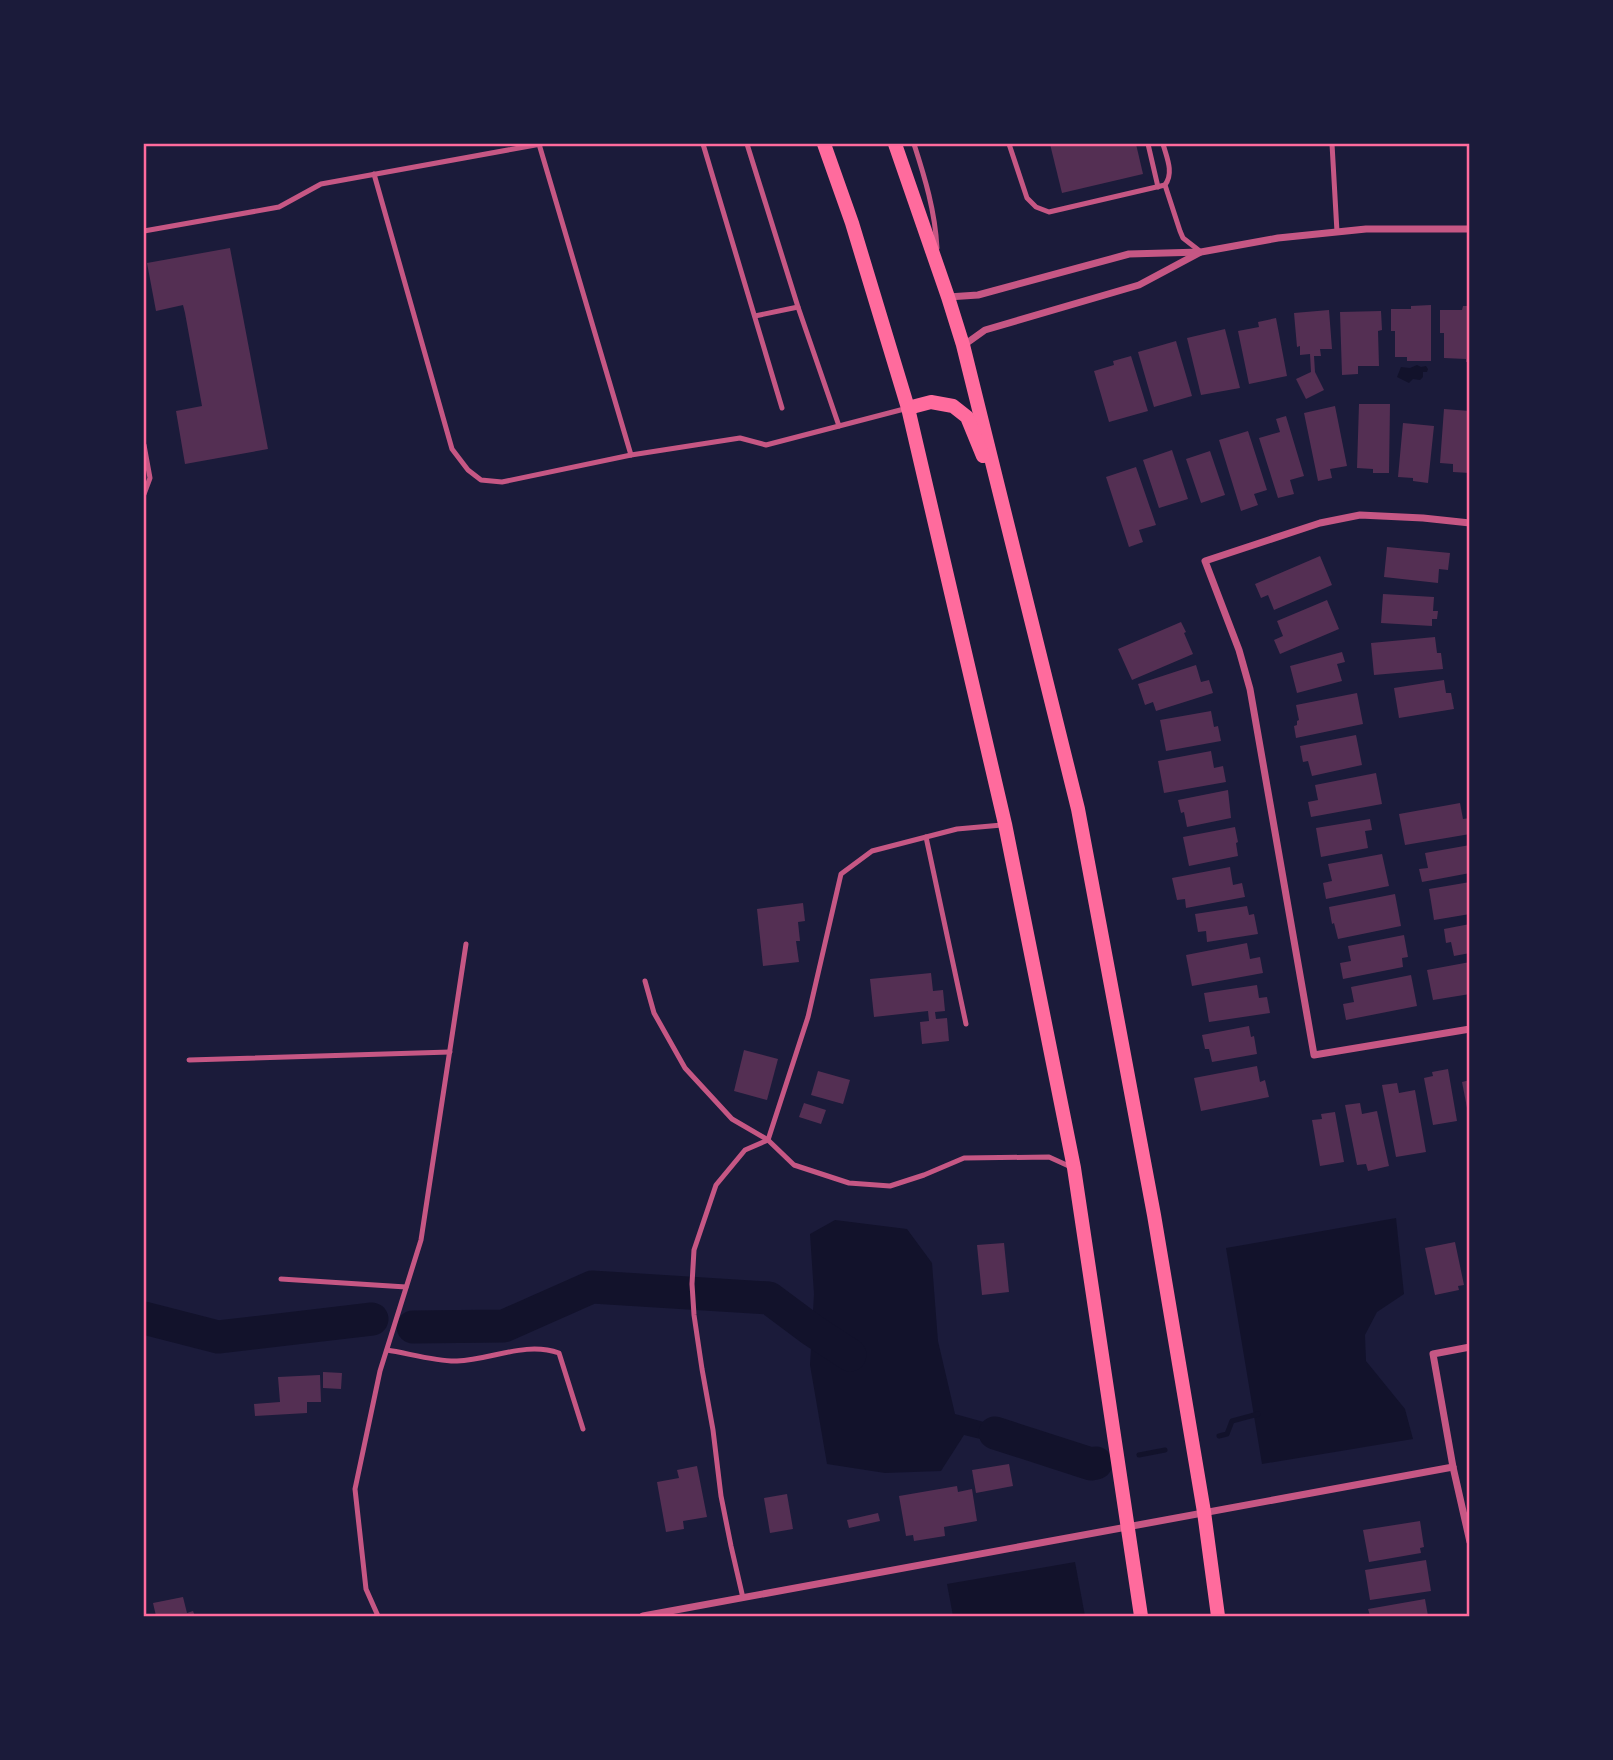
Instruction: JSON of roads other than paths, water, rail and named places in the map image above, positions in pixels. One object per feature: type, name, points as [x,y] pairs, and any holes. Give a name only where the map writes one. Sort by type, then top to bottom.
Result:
[{"type":"main road","points":[[824,144],[852,223],[908,408],[1005,824],[1074,1168],[1141,1616]]},
{"type":"main road","points":[[895,144],[963,345],[1078,809],[1154,1214],[1218,1616]]},
{"type":"main road","points":[[908,408],[931,402],[953,406],[967,416],[1002,503]]},
{"type":"street","points":[[948,297],[978,295],[1129,254],[1201,252],[1278,238],[1366,229],[1469,229]]},
{"type":"street","points":[[963,345],[985,330],[1139,285],[1201,252]]},
{"type":"street","points":[[1469,523],[1360,515],[1320,523],[1205,561],[1240,650],[1250,689],[1314,1055],[1469,1029]]},
{"type":"street","points":[[1469,1347],[1433,1354],[1469,1542]]},
{"type":"street","points":[[643,1616],[1453,1467]]},
{"type":"lane","points":[[144,231],[279,207],[321,184],[540,144],[631,455]]},
{"type":"lane","points":[[703,144],[782,408]]},
{"type":"lane","points":[[747,144],[839,426]]},
{"type":"lane","points":[[914,144],[929,188],[936,226],[937,265]]},
{"type":"lane","points":[[1009,144],[1027,198],[1036,207],[1049,212],[1161,186],[1170,178],[1163,144]]},
{"type":"lane","points":[[1147,144],[1183,238],[1201,252]]},
{"type":"lane","points":[[1332,144],[1337,232]]},
{"type":"lane","points":[[374,174],[452,449],[461,462],[481,480],[502,482],[631,455],[740,439],[766,445],[908,408]]},
{"type":"lane","points":[[755,316],[799,307]]},
{"type":"lane","points":[[144,445],[150,478],[144,494]]},
{"type":"lane","points":[[743,1598],[722,1496],[694,1315],[694,1250],[716,1185],[745,1150],[768,1140],[808,1017],[841,874],[872,851],[957,829],[1005,824]]},
{"type":"lane","points":[[926,837],[966,1024]]},
{"type":"lane","points":[[377,1616],[366,1589],[355,1489],[380,1371],[421,1240],[466,944]]},
{"type":"lane","points":[[645,981],[654,1013],[685,1068],[732,1119],[768,1140],[794,1165],[849,1183],[890,1186],[964,1158],[1049,1157],[1074,1168]]},
{"type":"lane","points":[[189,1060],[450,1052]]},
{"type":"lane","points":[[281,1279],[406,1287]]},
{"type":"lane","points":[[387,1350],[454,1361],[532,1348],[559,1353],[583,1429]]},
{"type":"lane","points":[[696,1607],[698,1616]]},
{"type":"waterway","points":[[413,1327],[504,1326],[592,1287],[769,1298],[850,1355]]},
{"type":"waterway","points":[[144,1318],[218,1337],[372,1319]]},
{"type":"waterway","points":[[1219,1436],[1227,1434],[1232,1421],[1258,1414]]},
{"type":"waterway","points":[[995,1433],[1091,1464],[1096,1463]]},
{"type":"waterway","points":[[1139,1455],[1165,1450]]}]
